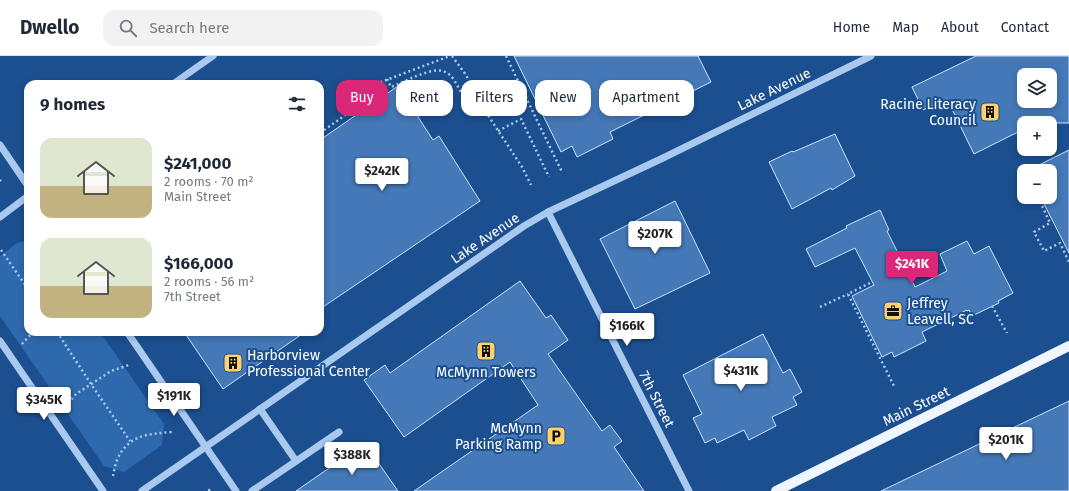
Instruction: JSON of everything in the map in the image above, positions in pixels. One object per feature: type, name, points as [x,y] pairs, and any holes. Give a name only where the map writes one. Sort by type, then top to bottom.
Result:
[{"type":"main road","name":"Main Street","points":[[776,491],[1069,346]]},
{"type":"street","points":[[178,80],[213,56]]},
{"type":"street","name":"Lake Avenue","points":[[142,491],[516,231],[548,212],[663,158],[871,56]]},
{"type":"street","points":[[0,145],[24,180]]},
{"type":"street","points":[[0,216],[24,199]]},
{"type":"street","name":"7th Street","points":[[548,212],[689,491]]},
{"type":"street","points":[[131,336],[236,491]]},
{"type":"street","points":[[0,341],[103,491]]},
{"type":"street","points":[[260,409],[296,461]]},
{"type":"street","points":[[252,491],[339,432]]},
{"type":"path","points":[[324,130],[358,106],[349,94],[451,56],[468,80]]},
{"type":"path","points":[[506,56],[562,172]]},
{"type":"path","points":[[387,79],[391,87],[430,71],[439,70],[447,72],[454,78],[461,94]]},
{"type":"path","points":[[488,116],[522,167],[531,185]]},
{"type":"path","points":[[498,131],[521,118],[549,177]]},
{"type":"path","points":[[1041,204],[1050,223],[1034,232],[1044,251],[1060,243],[1069,262]]},
{"type":"path","points":[[1,250],[24,283]]},
{"type":"path","points":[[820,307],[870,283]]},
{"type":"path","points":[[848,294],[895,388]]},
{"type":"path","points":[[992,306],[1007,333]]},
{"type":"path","points":[[19,348],[30,336]]},
{"type":"path","points":[[61,336],[130,441]]},
{"type":"path","points":[[62,410],[76,394],[111,371],[129,365]]},
{"type":"path","points":[[113,476],[116,461],[130,441],[151,434],[172,432]]},
{"type":"path","points":[[209,491],[210,487]]},
{"type":"shaded area","points":[[24,241],[24,336],[103,336],[164,424],[162,445],[124,472],[104,466],[0,316],[0,256],[17,243]]},
{"type":"building","points":[[514,56],[698,56],[711,82],[694,90],[694,80],[599,80],[599,116],[642,116],[610,132],[613,139],[577,157],[572,146],[561,152],[543,116],[591,116],[591,80],[535,80],[535,99]]},
{"type":"building","name":"Racine Literacy Council","points":[[976,56],[1069,56],[1069,123],[1057,123],[1057,116],[1017,116],[1017,132],[974,154],[947,99],[923,110],[912,87]]},
{"type":"building","points":[[396,87],[396,116],[417,116],[433,140],[439,136],[480,201],[324,306],[324,137],[355,116],[388,116],[388,93]]},
{"type":"building","points":[[835,134],[855,176],[832,190],[831,188],[792,209],[769,162]]},
{"type":"building","points":[[1069,150],[1069,253],[1044,204],[1057,204],[1057,164],[1041,164]]},
{"type":"building","points":[[675,201],[710,273],[635,309],[600,239]]},
{"type":"building","points":[[880,210],[889,230],[887,231],[915,287],[947,271],[940,254],[967,241],[974,254],[989,246],[1013,293],[998,301],[999,303],[972,316],[969,310],[967,310],[922,332],[926,341],[894,357],[892,352],[882,357],[852,296],[874,285],[855,248],[815,267],[806,249],[847,228],[846,226]]},
{"type":"building","points":[[520,281],[546,318],[551,315],[568,340],[548,354],[602,431],[610,425],[622,441],[614,447],[644,491],[414,491],[538,405],[510,362],[404,437],[364,380],[385,365],[390,373]]},
{"type":"building","points":[[763,334],[783,373],[790,369],[802,392],[793,397],[797,405],[772,417],[776,426],[749,440],[744,430],[717,443],[715,438],[705,443],[693,418],[702,414],[683,375]]},
{"type":"building","name":"Harborview Professional Center","points":[[187,336],[299,336],[223,389]]},
{"type":"building","points":[[1069,401],[1069,491],[881,491]]},
{"type":"building","points":[[358,448],[366,460],[373,455],[398,491],[296,491]]},
{"type":"place","name":"Racine Literacy Council","points":[[990,112]]},
{"type":"place","name":"Jeffrey Leavell, SC","points":[[893,311]]},
{"type":"place","name":"McMynn Towers","points":[[486,351]]},
{"type":"place","name":"Harborview Professional Center","points":[[233,363]]},
{"type":"place","name":"McMynn Parking Ramp","points":[[556,436]]}]
